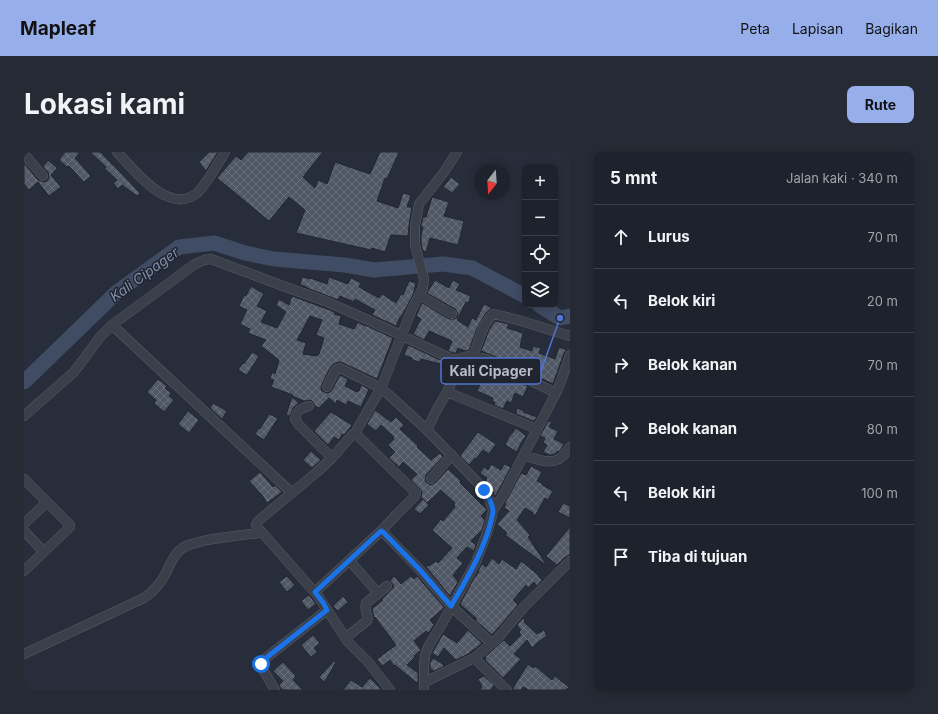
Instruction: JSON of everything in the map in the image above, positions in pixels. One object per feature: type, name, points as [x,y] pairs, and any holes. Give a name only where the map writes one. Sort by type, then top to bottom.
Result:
[{"type":"street","points":[[117,152],[152,188],[175,199],[191,197],[198,192],[225,152]]},
{"type":"street","points":[[389,690],[368,663],[345,638],[315,592],[256,525],[258,521],[332,458],[354,433],[381,388],[412,309],[423,288],[424,279],[414,241],[415,226],[420,204],[457,152]]},
{"type":"street","points":[[24,154],[42,176]]},
{"type":"street","points":[[24,416],[74,372],[100,337],[112,325],[195,264],[211,259],[324,301],[402,335],[452,359],[464,358],[468,356],[486,359],[556,393]]},
{"type":"street","points":[[419,295],[452,314]]},
{"type":"street","points":[[473,356],[485,325],[489,318],[494,314],[570,336]]},
{"type":"street","points":[[112,325],[292,493]]},
{"type":"street","points":[[569,563],[524,607],[498,638],[474,658],[424,686],[425,655],[428,647],[476,562],[488,533],[493,510],[504,495],[556,393],[570,355]]},
{"type":"street","points":[[427,430],[464,358]]},
{"type":"street","points":[[327,387],[336,369],[340,368],[381,388],[452,455],[484,490],[493,510]]},
{"type":"street","points":[[447,392],[537,429]]},
{"type":"street","points":[[309,406],[300,409],[294,419],[298,425],[332,458]]},
{"type":"street","points":[[315,592],[381,531],[415,496],[416,493],[354,433]]},
{"type":"street","points":[[524,455],[548,461],[557,460],[564,455],[570,447]]},
{"type":"street","points":[[431,478],[452,455]]},
{"type":"street","points":[[24,479],[69,523],[70,527],[24,571]]},
{"type":"street","points":[[24,524],[47,502]]},
{"type":"street","points":[[24,531],[44,552]]},
{"type":"street","points":[[381,531],[420,570],[451,606],[491,643]]},
{"type":"street","points":[[24,654],[144,598],[160,583],[172,560],[184,546],[192,543],[243,534],[262,533]]},
{"type":"street","points":[[349,560],[378,593]]},
{"type":"street","points":[[345,638],[367,621],[366,604],[387,586]]},
{"type":"street","points":[[275,690],[262,668],[262,661],[327,610]]},
{"type":"street","points":[[474,658],[507,690]]},
{"type":"building","points":[[65,152],[80,152],[75,158],[91,176],[84,182],[69,166],[67,167],[59,160]]},
{"type":"building","points":[[90,152],[100,152],[140,193],[137,196],[122,185],[118,189],[113,183],[117,180]]},
{"type":"building","points":[[209,152],[218,152],[206,171],[199,162]]},
{"type":"building","points":[[248,152],[323,152],[303,177],[315,188],[318,180],[327,184],[335,162],[370,174],[380,152],[399,152],[387,179],[385,178],[377,201],[398,208],[403,193],[411,195],[407,207],[412,207],[408,236],[391,235],[385,252],[296,233],[305,210],[289,197],[269,221],[217,178],[236,156],[241,160]]},
{"type":"building","points":[[48,160],[57,168],[51,175],[61,187],[49,196],[38,182],[29,190],[24,184],[24,163],[38,180],[44,182],[49,178],[48,172],[43,167]]},
{"type":"building","points":[[451,177],[460,184],[452,193],[443,187]]},
{"type":"building","points":[[432,197],[449,202],[444,216],[464,221],[458,245],[430,238],[426,252],[423,251],[421,244],[423,227],[421,227],[423,217],[426,217]]},
{"type":"building","points":[[302,277],[327,284],[329,277],[348,284],[351,278],[361,283],[359,287],[379,298],[382,294],[396,303],[401,294],[403,295],[409,281],[416,283],[413,295],[396,326],[372,315],[375,310],[355,299],[354,302],[340,296],[338,300],[300,285]]},
{"type":"building","points":[[435,280],[449,288],[453,280],[460,284],[456,290],[471,296],[468,303],[466,302],[457,320],[468,327],[472,318],[476,320],[484,304],[492,308],[482,319],[469,350],[465,351],[458,348],[456,353],[448,351],[452,341],[429,331],[424,340],[413,334],[421,319],[416,316],[422,303],[449,319],[455,319],[457,317],[458,314],[455,309],[427,293]]},
{"type":"building","points":[[251,286],[264,294],[257,306],[267,311],[261,322],[277,328],[286,312],[276,305],[279,299],[289,305],[292,296],[335,312],[334,314],[341,316],[339,324],[354,329],[358,322],[393,338],[377,379],[339,362],[331,366],[322,384],[322,391],[327,393],[330,392],[340,375],[348,379],[345,386],[357,392],[359,391],[361,385],[369,389],[361,407],[348,401],[346,405],[337,400],[336,404],[329,398],[319,408],[315,406],[311,400],[304,401],[292,396],[293,395],[271,387],[274,380],[270,379],[272,372],[275,374],[279,360],[261,346],[266,340],[248,333],[250,329],[240,324],[247,310],[239,306],[244,295],[246,296]],"holes":[[[310,316],[322,320],[316,335],[324,338],[319,354],[317,356],[303,354],[306,343],[297,340]]]},
{"type":"building","points":[[495,321],[509,324],[507,328],[523,333],[520,347],[532,351],[533,346],[541,348],[539,353],[555,359],[559,347],[567,350],[564,353],[553,384],[481,351],[489,330]]},
{"type":"building","points":[[408,345],[449,364],[449,366],[421,359],[420,362],[412,360],[412,358],[404,355]]},
{"type":"building","points":[[252,352],[259,356],[247,375],[238,370]]},
{"type":"building","points":[[476,363],[484,365],[528,386],[523,397],[515,393],[511,403],[507,401],[503,409],[494,405],[495,402],[492,402],[493,398],[477,391],[483,378],[480,376],[481,375],[473,371]]},
{"type":"building","points":[[158,379],[167,386],[165,388],[171,393],[169,396],[174,400],[164,412],[154,403],[156,400],[147,392]]},
{"type":"building","points":[[292,397],[299,403],[293,408],[290,416],[286,415]]},
{"type":"building","points":[[213,403],[227,411],[222,419],[210,408]]},
{"type":"building","points":[[517,408],[537,417],[534,421],[516,414]]},
{"type":"building","points":[[375,410],[391,422],[396,417],[404,425],[400,429],[431,460],[440,453],[443,457],[426,475],[425,481],[427,483],[430,485],[435,483],[448,469],[487,510],[481,516],[485,520],[482,530],[471,541],[476,545],[474,551],[467,547],[457,558],[463,563],[453,575],[458,582],[450,596],[426,567],[436,561],[438,563],[452,548],[432,530],[441,519],[443,521],[455,507],[455,503],[441,490],[427,503],[421,497],[422,492],[411,480],[417,474],[403,462],[399,467],[389,458],[395,452],[388,445],[394,437],[381,425],[376,431],[367,424]]},
{"type":"building","points":[[188,411],[199,420],[189,433],[178,424]]},
{"type":"building","points":[[331,412],[352,425],[344,435],[342,434],[339,440],[334,437],[328,445],[314,431]]},
{"type":"building","points":[[269,414],[278,418],[264,440],[255,434],[259,428],[260,429]]},
{"type":"building","points":[[548,421],[552,422],[549,427],[558,431],[554,439],[564,444],[559,452],[557,451],[555,454],[550,455],[543,452],[547,445],[543,443],[545,438],[540,436]]},
{"type":"building","points":[[516,428],[526,436],[517,452],[505,445]]},
{"type":"building","points":[[478,432],[496,444],[489,454],[483,450],[469,465],[460,456]]},
{"type":"building","points":[[311,451],[321,460],[312,468],[303,460]]},
{"type":"building","points":[[491,464],[501,470],[504,464],[511,467],[495,497],[485,482],[487,478],[480,473],[484,467],[488,470]]},
{"type":"building","points":[[531,466],[542,472],[537,481],[553,491],[548,500],[545,498],[535,516],[532,512],[525,508],[517,520],[530,535],[528,537],[546,565],[505,535],[507,533],[497,524],[509,511],[504,508],[505,503],[521,473],[526,475]]},
{"type":"building","points":[[260,472],[273,487],[275,485],[282,492],[267,503],[249,481]]},
{"type":"building","points":[[423,499],[429,505],[420,514],[414,509]]},
{"type":"building","points":[[563,503],[570,506],[570,518],[558,512]]},
{"type":"building","points":[[570,527],[570,555],[565,557],[557,565],[546,556]]},
{"type":"building","points":[[492,558],[499,564],[502,559],[516,569],[521,561],[535,572],[542,580],[537,586],[534,582],[528,588],[526,585],[513,600],[518,605],[492,635],[460,604],[474,578],[479,572],[478,571],[482,564],[486,567]]},
{"type":"building","points":[[287,576],[295,585],[287,592],[279,582]]},
{"type":"building","points":[[394,576],[401,584],[411,576],[414,579],[417,576],[444,607],[430,620],[434,625],[430,631],[428,633],[426,631],[414,641],[421,650],[407,665],[418,673],[417,683],[395,665],[394,666],[390,660],[382,666],[377,659],[396,645],[375,617],[374,618],[372,609],[383,600],[382,599],[394,587],[390,581]]},
{"type":"building","points":[[309,595],[316,604],[308,610],[301,601]]},
{"type":"building","points":[[343,596],[348,602],[338,611],[333,606]]},
{"type":"building","points":[[523,618],[525,621],[524,622],[537,634],[544,630],[547,636],[532,648],[527,640],[514,654],[521,659],[503,678],[485,660],[485,657],[504,640],[510,646],[521,635],[519,632],[521,630],[517,625]]},
{"type":"building","points":[[468,630],[482,643],[468,654],[456,660],[444,648],[438,657],[432,653],[443,634],[457,643]]},
{"type":"building","points":[[313,635],[320,643],[314,648],[317,652],[311,657],[301,645]]},
{"type":"building","points":[[433,658],[444,665],[443,667],[434,671],[430,668],[430,663]]},
{"type":"building","points":[[334,661],[336,662],[324,682],[319,677]]},
{"type":"building","points":[[283,662],[296,676],[293,680],[303,690],[283,690],[280,687],[279,685],[283,681],[273,671]]},
{"type":"building","points":[[528,664],[533,668],[535,666],[552,680],[555,676],[570,688],[570,690],[529,690],[523,687],[521,690],[513,690]]},
{"type":"building","points":[[484,676],[494,685],[491,690],[480,690],[482,686],[478,679]]},
{"type":"building","points":[[370,678],[382,690],[343,690],[351,680],[362,687]]},
{"type":"waterway","name":"Kali Cipager","points":[[24,382],[117,292],[179,247],[214,243],[245,253],[274,259],[345,265],[374,270],[443,264],[472,268],[522,294]]},
{"type":"waterway","name":"Kali Cipager","points":[[544,308],[560,318],[570,316]]},
{"type":"place","name":"Kali Cipager","points":[[560,318]]},
{"type":"route","points":[[261,664],[262,661],[327,610],[315,592],[378,532],[381,531],[420,570],[451,606],[476,562],[488,533],[493,510],[484,490]]}]
